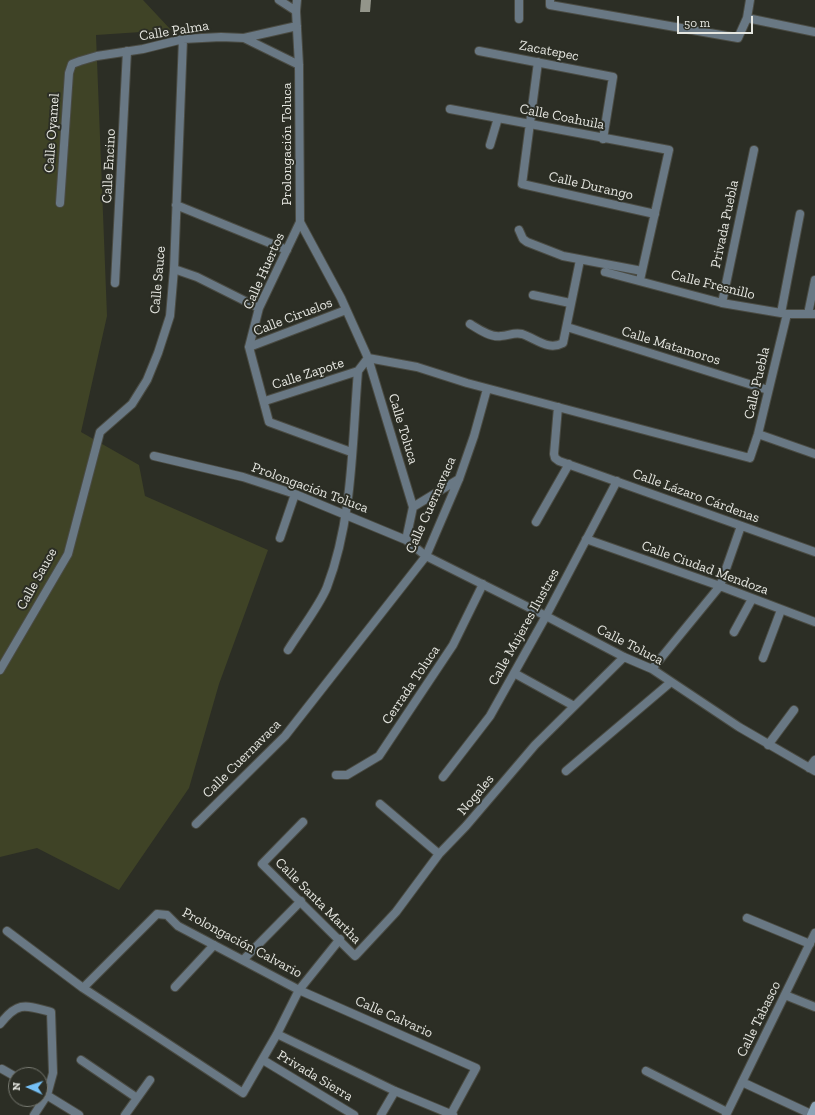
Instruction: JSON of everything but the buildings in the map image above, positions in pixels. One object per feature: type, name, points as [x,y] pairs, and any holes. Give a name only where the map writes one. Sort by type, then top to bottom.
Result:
[{"type":"main road","points":[[812,1115],[815,1106]]},
{"type":"street","points":[[279,0],[296,11]]},
{"type":"street","name":"Prolongación Toluca","points":[[297,0],[300,222]]},
{"type":"street","points":[[519,0],[519,18]]},
{"type":"street","points":[[550,2],[738,38],[747,18],[750,0]]},
{"type":"street","points":[[747,18],[815,32]]},
{"type":"street","points":[[244,38],[297,26]]},
{"type":"street","name":"Calle Palma","points":[[72,64],[80,60],[97,56],[127,52],[183,39],[221,36],[244,38],[299,65]]},
{"type":"street","name":"Calle Sauce","points":[[0,670],[68,554],[100,432],[132,404],[147,380],[158,353],[170,316],[174,269],[183,39]]},
{"type":"street","name":"Zacatepec","points":[[479,50],[613,77],[602,138]]},
{"type":"street","name":"Calle Encino","points":[[116,283],[127,52]]},
{"type":"street","points":[[529,124],[538,62]]},
{"type":"street","name":"Calle Oyamel","points":[[60,203],[69,73],[72,64]]},
{"type":"street","name":"Calle Coahuila","points":[[450,109],[668,150],[655,214]]},
{"type":"street","points":[[490,145],[498,118]]},
{"type":"street","name":"Calle Durango","points":[[529,124],[522,184],[655,214]]},
{"type":"street","name":"Privada Puebla","points":[[722,303],[754,150]]},
{"type":"street","points":[[176,205],[287,250]]},
{"type":"street","points":[[519,230],[523,239],[527,242],[580,260],[641,275],[655,214]]},
{"type":"street","name":"Calle Puebla","points":[[558,407],[750,458],[758,434],[784,313],[800,214]]},
{"type":"street","points":[[300,222],[346,310],[368,358]]},
{"type":"street","name":"Calle Huertos","points":[[249,348],[259,308],[300,222]]},
{"type":"street","points":[[470,324],[484,332],[501,336],[509,333],[523,334],[538,343],[552,346],[563,343],[580,260]]},
{"type":"street","points":[[174,269],[197,277],[259,308]]},
{"type":"street","name":"Calle Fresnillo","points":[[605,272],[641,275],[722,303],[784,313],[811,314]]},
{"type":"street","points":[[811,314],[815,280]]},
{"type":"street","points":[[533,295],[570,304]]},
{"type":"street","name":"Calle Ciruelos","points":[[249,348],[346,310]]},
{"type":"street","name":"Calle Matamoros","points":[[567,327],[768,390]]},
{"type":"street","points":[[249,348],[265,401],[267,418],[273,424],[351,452]]},
{"type":"street","points":[[288,650],[326,589],[336,559],[346,514],[358,371],[368,358]]},
{"type":"street","points":[[368,358],[417,367],[487,389],[558,407]]},
{"type":"street","name":"Calle Toluca","points":[[368,358],[413,507]]},
{"type":"street","name":"Calle Zapote","points":[[265,401],[358,371]]},
{"type":"street","name":"Calle Cuernavaca","points":[[196,824],[285,736],[389,601],[426,556],[459,479],[474,436],[487,389]]},
{"type":"street","name":"Calle Lázaro Cárdenas","points":[[558,407],[554,454],[555,458],[815,552]]},
{"type":"street","points":[[758,434],[815,454]]},
{"type":"street","name":"Prolongación Toluca","points":[[154,456],[243,477],[295,494],[406,540],[426,556]]},
{"type":"street","points":[[536,522],[569,464]]},
{"type":"street","points":[[406,540],[413,507],[459,479]]},
{"type":"street","name":"Calle Mujeres Ilustres","points":[[443,777],[490,716],[546,616],[617,481]]},
{"type":"street","points":[[280,538],[295,494]]},
{"type":"street","points":[[652,669],[720,586],[741,526]]},
{"type":"street","name":"Calle Ciudad Mendoza","points":[[586,540],[720,586],[815,622]]},
{"type":"street","name":"Calle Toluca","points":[[426,556],[624,657],[652,669],[768,745],[812,770]]},
{"type":"street","name":"Cerrada Toluca","points":[[336,775],[347,775],[379,756],[453,645],[483,584]]},
{"type":"street","points":[[734,632],[752,599]]},
{"type":"street","points":[[763,658],[781,610]]},
{"type":"street","name":"Nogales","points":[[354,956],[396,912],[440,854],[466,826],[535,745],[624,657]]},
{"type":"street","points":[[514,673],[574,706]]},
{"type":"street","points":[[566,771],[671,682]]},
{"type":"street","points":[[768,745],[794,710]]},
{"type":"street","points":[[812,770],[815,760]]},
{"type":"street","points":[[380,804],[440,854]]},
{"type":"street","name":"Calle Santa Martha","points":[[303,822],[262,864],[340,939],[354,956]]},
{"type":"street","points":[[243,960],[301,901]]},
{"type":"street","name":"Prolongación Calvario","points":[[83,988],[157,914],[167,915],[178,926],[299,990],[340,939]]},
{"type":"street","points":[[747,918],[810,944]]},
{"type":"street","points":[[7,931],[83,988],[243,1093],[277,1034],[299,990]]},
{"type":"street","name":"Calle Tabasco","points":[[727,1114],[815,934]]},
{"type":"street","points":[[175,987],[214,945]]},
{"type":"street","name":"Calle Calvario","points":[[277,1034],[395,1091],[452,1115],[476,1068],[299,990]]},
{"type":"street","points":[[785,995],[815,1007]]},
{"type":"street","points":[[0,1024],[10,1011],[27,1005],[51,1012],[54,1073],[48,1084]]},
{"type":"street","points":[[81,1060],[137,1098]]},
{"type":"street","name":"Privada Sierra","points":[[262,1060],[354,1115]]},
{"type":"street","points":[[2,1069],[8,1072]]},
{"type":"street","points":[[646,1071],[727,1114]]},
{"type":"street","points":[[125,1115],[150,1080]]},
{"type":"street","points":[[742,1082],[812,1115]]},
{"type":"street","points":[[381,1115],[395,1091]]},
{"type":"street","points":[[48,1096],[79,1115]]},
{"type":"green space","points":[[0,0],[143,0],[171,30],[96,35],[107,316],[81,432],[139,465],[145,496],[268,550],[219,684],[189,788],[119,890],[37,848],[0,857]]}]
